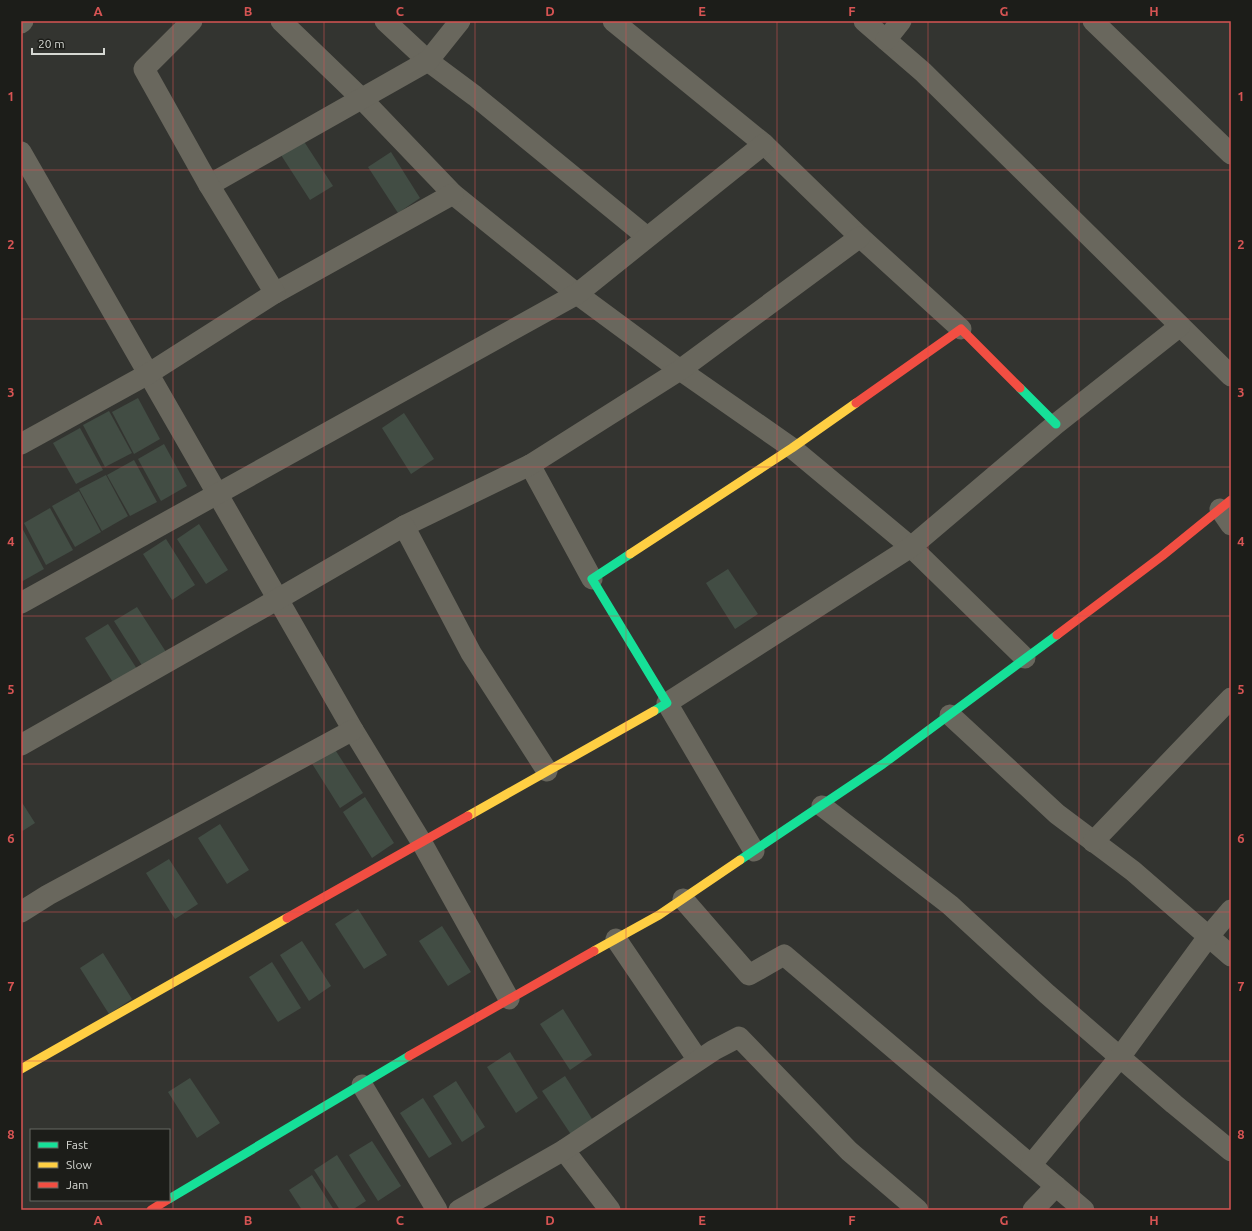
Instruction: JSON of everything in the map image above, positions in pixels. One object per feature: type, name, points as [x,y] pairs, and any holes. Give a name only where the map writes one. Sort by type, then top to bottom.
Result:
[{"type":"street","points":[[192,21],[144,69],[209,185],[275,293]]},
{"type":"street","points":[[281,21],[361,98],[452,194],[577,294],[680,370],[792,448],[911,547],[1026,658]]},
{"type":"street","points":[[385,21],[428,62],[475,96],[647,238]]},
{"type":"street","points":[[209,185],[361,98],[428,62],[460,21]]},
{"type":"street","points":[[613,21],[764,144],[860,237],[961,329],[1056,424]]},
{"type":"street","points":[[864,21],[923,72],[1231,376]]},
{"type":"street","points":[[886,40],[901,21]]},
{"type":"street","points":[[1093,21],[1231,154]]},
{"type":"street","points":[[21,603],[577,294],[764,144]]},
{"type":"street","points":[[21,152],[353,730],[422,843],[509,999]]},
{"type":"street","points":[[21,444],[148,374],[275,293],[452,194]]},
{"type":"street","points":[[21,745],[404,526],[530,464],[680,370],[860,237]]},
{"type":"street","points":[[21,1069],[667,703],[911,547],[1056,424],[1180,326]]},
{"type":"street","points":[[592,579],[792,448],[961,329]]},
{"type":"street","points":[[530,464],[592,579],[754,851]]},
{"type":"street","points":[[170,1199],[443,1036],[659,915],[883,764],[1156,560],[1227,511]]},
{"type":"street","points":[[404,526],[471,653],[547,771]]},
{"type":"street","points":[[1093,842],[1231,698]]},
{"type":"street","points":[[950,715],[1057,814],[1133,871],[1231,956]]},
{"type":"street","points":[[21,912],[48,895],[353,730]]},
{"type":"street","points":[[822,806],[950,905],[1047,994],[1174,1104],[1231,1151]]},
{"type":"street","points":[[683,899],[749,975],[784,955],[1084,1210]]},
{"type":"street","points":[[1031,1165],[1120,1057],[1208,937],[1231,910]]},
{"type":"street","points":[[616,939],[698,1060]]},
{"type":"street","points":[[459,1210],[564,1150],[698,1060],[738,1037],[849,1151],[918,1210]]},
{"type":"street","points":[[362,1085],[437,1210]]},
{"type":"street","points":[[564,1150],[610,1210]]},
{"type":"street","points":[[1033,1210],[1056,1186]]},
{"type":"street","points":[[150,1210],[166,1201]]},
{"type":"building","points":[[303,140],[333,186],[310,200],[281,155]]},
{"type":"building","points":[[391,152],[420,198],[398,213],[368,167]]},
{"type":"building","points":[[138,398],[160,439],[134,454],[112,412]]},
{"type":"building","points":[[109,411],[132,453],[105,467],[83,425]]},
{"type":"building","points":[[404,413],[434,459],[411,474],[382,428]]},
{"type":"building","points":[[80,428],[103,470],[76,484],[53,443]]},
{"type":"building","points":[[164,444],[187,486],[161,501],[138,459]]},
{"type":"building","points":[[134,460],[157,502],[130,516],[107,475]]},
{"type":"building","points":[[106,475],[128,516],[102,531],[79,489]]},
{"type":"building","points":[[79,491],[101,532],[75,547],[52,506]]},
{"type":"building","points":[[50,508],[73,550],[46,565],[24,523]]},
{"type":"building","points":[[199,524],[228,570],[206,584],[177,539]]},
{"type":"building","points":[[21,526],[44,569],[21,582]]},
{"type":"building","points":[[166,539],[195,585],[172,600],[143,554]]},
{"type":"building","points":[[728,569],[758,614],[735,629],[706,583]]},
{"type":"building","points":[[137,607],[166,652],[143,667],[114,621]]},
{"type":"building","points":[[108,624],[137,669],[114,684],[85,638]]},
{"type":"building","points":[[334,748],[363,793],[340,808],[311,762]]},
{"type":"building","points":[[365,797],[394,843],[372,858],[343,812]]},
{"type":"building","points":[[21,801],[35,823],[21,832]]},
{"type":"building","points":[[220,824],[249,870],[227,884],[198,838]]},
{"type":"building","points":[[169,859],[198,904],[175,919],[146,873]]},
{"type":"building","points":[[358,909],[387,955],[364,969],[335,924]]},
{"type":"building","points":[[442,926],[471,972],[448,986],[419,941]]},
{"type":"building","points":[[302,941],[331,986],[309,1001],[280,955]]},
{"type":"building","points":[[103,953],[132,999],[109,1014],[80,968]]},
{"type":"building","points":[[272,962],[301,1008],[278,1022],[249,977]]},
{"type":"building","points":[[563,1009],[592,1055],[570,1070],[540,1024]]},
{"type":"building","points":[[510,1052],[538,1098],[516,1113],[487,1067]]},
{"type":"building","points":[[565,1076],[594,1122],[572,1136],[542,1091]]},
{"type":"building","points":[[190,1078],[220,1123],[197,1138],[168,1092]]},
{"type":"building","points":[[456,1081],[485,1127],[462,1142],[433,1096]]},
{"type":"building","points":[[423,1098],[452,1144],[429,1158],[400,1113]]},
{"type":"building","points":[[372,1141],[401,1186],[378,1201],[349,1155]]},
{"type":"building","points":[[337,1155],[366,1201],[352,1210],[340,1210],[314,1170]]},
{"type":"building","points":[[312,1175],[334,1210],[302,1210],[289,1190]]},
{"type":"traffic: fast","points":[[1020,388],[1056,424]]},
{"type":"traffic: fast","points":[[630,554],[592,579],[667,703],[654,711]]},
{"type":"traffic: fast","points":[[740,860],[883,764],[1057,635]]},
{"type":"traffic: fast","points":[[170,1198],[409,1056]]},
{"type":"traffic: slow","points":[[630,554],[792,448],[856,403]]},
{"type":"traffic: slow","points":[[468,816],[654,711]]},
{"type":"traffic: slow","points":[[594,951],[659,915],[740,860]]},
{"type":"traffic: slow","points":[[21,1069],[287,918]]},
{"type":"traffic: jam","points":[[856,403],[961,329],[1020,388]]},
{"type":"traffic: jam","points":[[1057,635],[1162,556],[1231,500]]},
{"type":"traffic: jam","points":[[287,918],[468,816]]},
{"type":"traffic: jam","points":[[409,1056],[594,951]]},
{"type":"traffic: jam","points":[[151,1210],[165,1201]]}]
